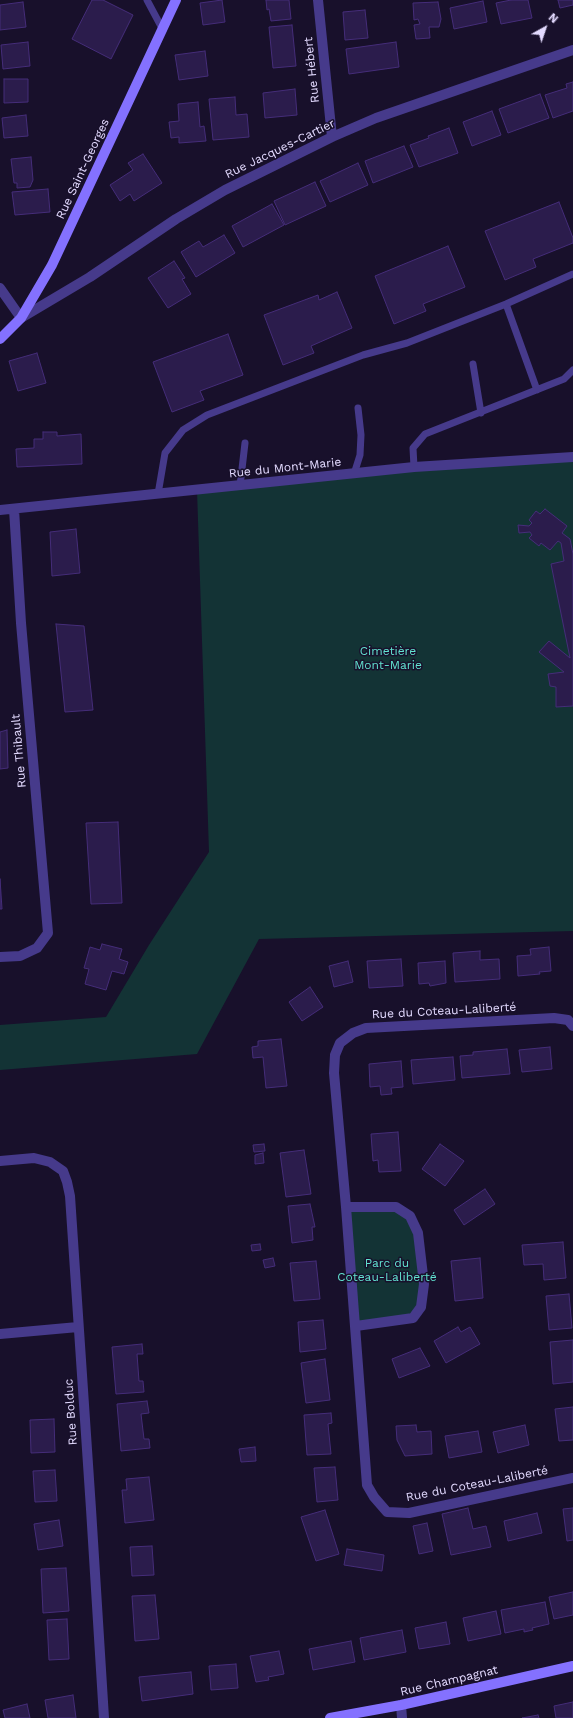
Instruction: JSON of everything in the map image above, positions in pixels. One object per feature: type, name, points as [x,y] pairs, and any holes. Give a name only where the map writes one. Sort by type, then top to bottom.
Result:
[{"type":"street","name":"Rue Saint-Georges","points":[[0,340],[21,318],[52,265],[176,0]]},
{"type":"street","name":"Rue Hébert","points":[[318,0],[332,137]]},
{"type":"street","name":"Rue Jacques-Cartier","points":[[21,318],[90,277],[176,219],[219,193],[332,137],[376,118],[573,50]]},
{"type":"street","points":[[0,288],[21,318]]},
{"type":"street","name":"Rue du Mont-Marie","points":[[0,510],[414,468],[573,457]]},
{"type":"street","name":"Rue Thibault","points":[[0,957],[20,956],[37,948],[48,933],[21,623],[14,509]]},
{"type":"street","name":"Rue du Coteau-Laliberté","points":[[573,1026],[568,1020],[554,1018],[366,1028],[349,1036],[340,1043],[335,1055],[334,1073],[356,1326],[367,1485],[374,1497],[387,1512],[409,1513],[573,1478]]},
{"type":"street","name":"Rue Bolduc","points":[[0,1161],[34,1158],[50,1162],[63,1171],[70,1196],[104,1718]]},
{"type":"street","points":[[346,1207],[396,1208],[410,1216],[418,1233],[423,1277],[421,1307],[413,1318],[356,1326]]},
{"type":"street","points":[[0,1334],[78,1328]]},
{"type":"street","name":"Rue Champagnat","points":[[330,1718],[401,1705],[573,1666]]},
{"type":"street","points":[[401,1705],[402,1718]]},
{"type":"lane","points":[[147,0],[163,30]]},
{"type":"lane","points":[[158,494],[165,453],[183,430],[207,415],[363,355],[407,343],[506,304],[573,274]]},
{"type":"lane","points":[[506,304],[537,390]]},
{"type":"lane","points":[[473,364],[481,412]]},
{"type":"lane","points":[[414,468],[413,448],[425,434],[564,379],[573,370]]},
{"type":"lane","points":[[354,474],[360,455],[361,435],[358,408]]},
{"type":"lane","points":[[240,486],[245,443]]},
{"type":"green space","name":"Cimetière Mont-Marie","points":[[573,457],[573,931],[259,939],[197,1054],[0,1070],[0,1025],[106,1017],[149,945],[209,852],[197,490]]},
{"type":"green space","name":"Parc du Coteau-Laliberté","points":[[346,1207],[385,1207],[410,1216],[424,1284],[413,1318],[356,1326]]},
{"type":"building","points":[[92,0],[103,0],[133,15],[111,59],[72,39]]},
{"type":"building","points":[[222,0],[225,22],[203,25],[200,3]]},
{"type":"building","points":[[266,0],[289,0],[291,19],[271,21],[269,9],[267,10]]},
{"type":"building","points":[[511,0],[528,0],[532,18],[501,24],[496,3]]},
{"type":"building","points":[[558,0],[573,0],[573,5],[560,8]]},
{"type":"building","points":[[483,1],[487,22],[454,29],[450,8]]},
{"type":"building","points":[[23,2],[26,27],[0,30],[0,5]]},
{"type":"building","points":[[438,2],[441,19],[439,27],[429,27],[430,38],[416,39],[414,25],[420,24],[418,19],[414,20],[413,3]]},
{"type":"building","points":[[365,10],[368,38],[345,40],[343,12]]},
{"type":"building","points":[[292,25],[296,66],[273,68],[269,27]]},
{"type":"building","points":[[28,42],[30,66],[3,69],[1,45]]},
{"type":"building","points":[[396,42],[399,67],[349,74],[346,49]]},
{"type":"building","points":[[205,51],[208,76],[179,80],[175,55]]},
{"type":"building","points":[[4,79],[28,79],[28,102],[4,103]]},
{"type":"building","points":[[573,82],[573,111],[553,118],[545,95],[567,88],[566,84]]},
{"type":"building","points":[[295,89],[297,115],[265,118],[263,93]]},
{"type":"building","points":[[540,94],[549,118],[508,133],[499,109]]},
{"type":"building","points":[[235,97],[236,115],[247,114],[249,137],[213,140],[209,99]]},
{"type":"building","points":[[198,102],[200,127],[204,126],[206,141],[179,143],[179,137],[171,138],[169,122],[179,121],[178,104]]},
{"type":"building","points":[[492,111],[501,135],[472,146],[463,122]]},
{"type":"building","points":[[26,115],[28,136],[4,138],[2,118]]},
{"type":"building","points":[[449,128],[458,153],[419,167],[410,145]]},
{"type":"building","points":[[404,146],[413,167],[373,183],[365,161]]},
{"type":"building","points":[[143,154],[162,183],[134,201],[130,194],[120,201],[110,185],[133,170],[128,163]]},
{"type":"building","points":[[31,157],[33,180],[30,187],[17,188],[17,183],[14,183],[11,159]]},
{"type":"building","points":[[358,163],[368,185],[330,202],[320,181]]},
{"type":"building","points":[[315,182],[326,206],[285,225],[274,201]]},
{"type":"building","points":[[48,189],[50,212],[15,215],[12,192]]},
{"type":"building","points":[[559,202],[573,238],[573,243],[533,259],[536,267],[505,280],[485,231]]},
{"type":"building","points":[[272,204],[284,225],[243,247],[232,226]]},
{"type":"building","points":[[224,235],[235,253],[196,277],[181,252],[199,241],[203,247]]},
{"type":"building","points":[[448,246],[465,287],[423,304],[426,311],[394,324],[375,276]]},
{"type":"building","points":[[174,261],[185,278],[182,279],[191,294],[168,308],[148,278]]},
{"type":"building","points":[[337,292],[352,328],[311,346],[314,353],[283,365],[264,315],[318,295],[319,300]]},
{"type":"building","points":[[228,334],[243,375],[200,391],[204,400],[172,412],[153,362]]},
{"type":"building","points":[[37,353],[46,383],[18,391],[9,361]]},
{"type":"building","points":[[43,432],[57,432],[57,436],[81,434],[82,464],[17,467],[16,449],[34,448],[34,439],[43,439]]},
{"type":"building","points":[[545,509],[567,526],[562,533],[570,539],[573,554],[573,706],[556,707],[556,687],[550,686],[548,674],[564,672],[539,652],[549,641],[570,658],[551,564],[564,561],[561,543],[558,541],[550,550],[541,543],[539,546],[529,538],[532,535],[530,532],[519,533],[518,525],[529,526],[532,523],[529,520],[536,511],[540,514]]},
{"type":"building","points":[[76,529],[80,573],[52,576],[50,532]]},
{"type":"building","points":[[56,624],[84,626],[93,710],[65,712]]},
{"type":"building","points":[[7,730],[8,768],[0,769],[0,732]]},
{"type":"building","points":[[118,822],[122,903],[91,904],[86,823]]},
{"type":"building","points":[[0,879],[2,909],[0,909]]},
{"type":"building","points":[[102,944],[122,949],[119,959],[128,962],[124,974],[112,971],[106,990],[85,984],[89,969],[84,968],[90,947],[100,950]]},
{"type":"building","points":[[549,947],[551,971],[539,972],[540,974],[518,976],[517,956],[531,955],[530,949]]},
{"type":"building","points":[[480,951],[480,960],[499,959],[500,979],[455,982],[453,953]]},
{"type":"building","points":[[401,959],[403,986],[369,988],[367,961]]},
{"type":"building","points":[[348,961],[353,982],[334,987],[329,966]]},
{"type":"building","points":[[445,961],[446,983],[430,986],[429,983],[419,984],[418,963]]},
{"type":"building","points":[[310,987],[323,1007],[302,1021],[289,1002]]},
{"type":"building","points":[[281,1039],[287,1086],[266,1088],[263,1057],[253,1058],[252,1047],[258,1046],[258,1041]]},
{"type":"building","points":[[550,1047],[552,1069],[522,1072],[519,1050]]},
{"type":"building","points":[[507,1049],[510,1074],[462,1078],[460,1056],[473,1055],[473,1052]]},
{"type":"building","points":[[453,1057],[455,1080],[413,1084],[411,1060]]},
{"type":"building","points":[[401,1061],[403,1087],[391,1088],[392,1094],[381,1095],[380,1086],[370,1087],[369,1064]]},
{"type":"building","points":[[398,1132],[401,1171],[379,1172],[378,1160],[373,1161],[371,1134]]},
{"type":"building","points":[[264,1144],[265,1151],[254,1152],[253,1145]]},
{"type":"building","points":[[440,1144],[464,1161],[445,1186],[422,1169]]},
{"type":"building","points":[[304,1150],[311,1194],[286,1197],[280,1153]]},
{"type":"building","points":[[263,1153],[264,1163],[255,1164],[255,1155]]},
{"type":"building","points":[[485,1189],[495,1204],[464,1225],[454,1210]]},
{"type":"building","points":[[310,1204],[315,1227],[312,1227],[313,1240],[292,1243],[288,1206]]},
{"type":"building","points":[[563,1242],[566,1278],[544,1280],[543,1264],[524,1265],[522,1245]]},
{"type":"building","points":[[260,1244],[261,1250],[252,1251],[251,1245]]},
{"type":"building","points":[[273,1258],[275,1266],[265,1268],[263,1260]]},
{"type":"building","points":[[480,1258],[483,1298],[455,1301],[451,1261]]},
{"type":"building","points":[[316,1261],[320,1299],[294,1301],[290,1263]]},
{"type":"building","points":[[569,1294],[572,1328],[549,1330],[546,1296]]},
{"type":"building","points":[[323,1320],[326,1349],[300,1352],[298,1322]]},
{"type":"building","points":[[458,1327],[461,1332],[470,1327],[480,1344],[446,1363],[434,1341]]},
{"type":"building","points":[[573,1340],[573,1382],[553,1384],[550,1342]]},
{"type":"building","points":[[142,1344],[143,1354],[137,1354],[139,1381],[143,1381],[144,1392],[116,1394],[112,1347]]},
{"type":"building","points":[[420,1348],[430,1366],[399,1378],[392,1359]]},
{"type":"building","points":[[325,1359],[330,1400],[306,1403],[301,1363]]},
{"type":"building","points":[[147,1401],[149,1413],[141,1414],[144,1439],[149,1439],[150,1448],[121,1451],[117,1404]]},
{"type":"building","points":[[573,1407],[573,1440],[559,1441],[555,1409]]},
{"type":"building","points":[[331,1413],[332,1423],[328,1424],[331,1454],[307,1455],[304,1415]]},
{"type":"building","points":[[54,1419],[55,1452],[31,1453],[30,1420]]},
{"type":"building","points":[[416,1425],[417,1432],[431,1431],[432,1454],[405,1456],[397,1440],[396,1426]]},
{"type":"building","points":[[525,1425],[529,1445],[498,1453],[493,1432]]},
{"type":"building","points":[[478,1431],[482,1452],[449,1458],[445,1436]]},
{"type":"building","points":[[255,1447],[256,1461],[241,1462],[239,1449]]},
{"type":"building","points":[[335,1467],[338,1500],[317,1502],[314,1468]]},
{"type":"building","points":[[55,1470],[57,1501],[35,1502],[33,1471]]},
{"type":"building","points":[[149,1477],[154,1520],[125,1523],[122,1490],[127,1490],[126,1479]]},
{"type":"building","points":[[468,1508],[473,1529],[486,1526],[491,1547],[451,1555],[442,1514]]},
{"type":"building","points":[[573,1508],[573,1540],[567,1541],[563,1509]]},
{"type":"building","points":[[325,1510],[339,1554],[316,1561],[301,1517]]},
{"type":"building","points":[[537,1513],[542,1533],[508,1541],[504,1521]]},
{"type":"building","points":[[59,1520],[63,1546],[38,1550],[34,1524]]},
{"type":"building","points":[[427,1523],[433,1551],[419,1554],[413,1526]]},
{"type":"building","points":[[152,1546],[154,1575],[132,1576],[130,1547]]},
{"type":"building","points":[[347,1549],[384,1555],[382,1571],[344,1565]]},
{"type":"building","points":[[66,1568],[69,1611],[43,1613],[41,1569]]},
{"type":"building","points":[[573,1592],[573,1615],[554,1619],[549,1597]]},
{"type":"building","points":[[155,1595],[159,1639],[135,1641],[132,1596]]},
{"type":"building","points":[[545,1602],[549,1624],[532,1628],[533,1630],[524,1632],[524,1629],[505,1633],[501,1610]]},
{"type":"building","points":[[496,1611],[501,1634],[468,1641],[463,1618]]},
{"type":"building","points":[[67,1619],[69,1659],[49,1660],[47,1620]]},
{"type":"building","points":[[446,1622],[450,1644],[419,1649],[415,1628]]},
{"type":"building","points":[[402,1630],[406,1652],[364,1660],[360,1638]]},
{"type":"building","points":[[351,1641],[355,1662],[313,1670],[309,1649]]},
{"type":"building","points":[[279,1651],[284,1674],[268,1677],[269,1680],[256,1682],[250,1656]]},
{"type":"building","points":[[236,1664],[238,1688],[211,1690],[209,1666]]},
{"type":"building","points":[[191,1672],[193,1694],[142,1701],[139,1677]]},
{"type":"building","points":[[73,1695],[76,1718],[48,1718],[45,1700]]},
{"type":"building","points":[[573,1702],[573,1718],[556,1718],[554,1706]]},
{"type":"building","points":[[27,1704],[30,1718],[5,1718],[3,1710]]},
{"type":"building","points":[[538,1715],[539,1718],[522,1718]]}]
